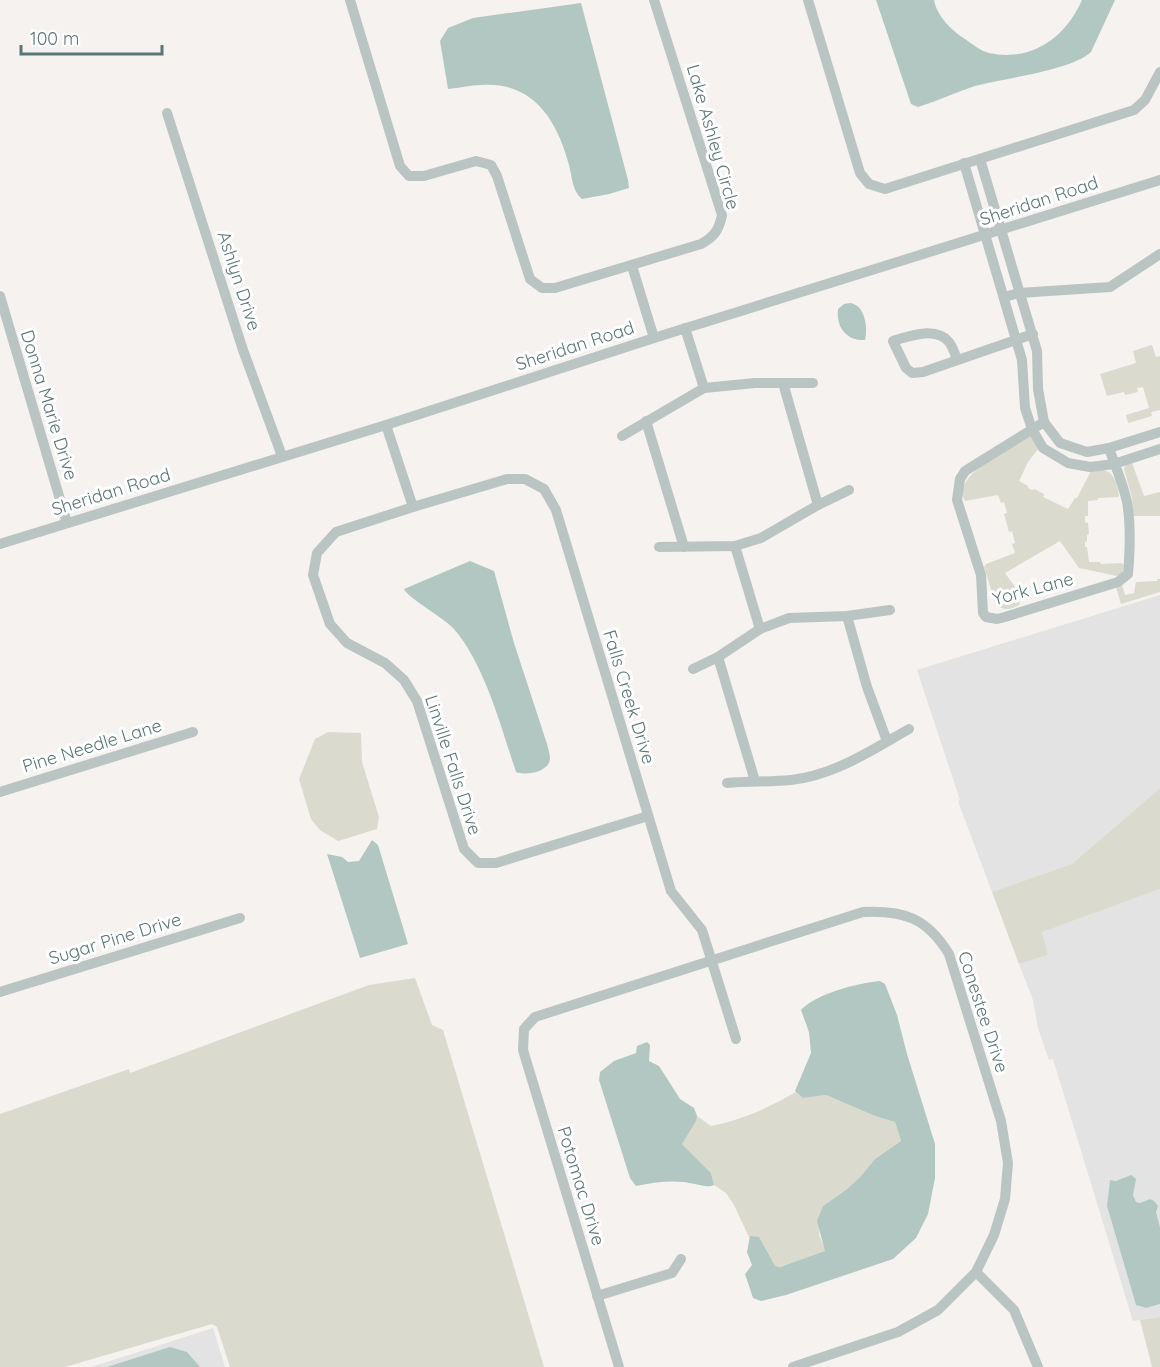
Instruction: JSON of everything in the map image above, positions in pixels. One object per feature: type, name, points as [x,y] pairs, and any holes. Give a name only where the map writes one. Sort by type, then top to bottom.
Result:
[{"type":"street","name":"Lake Ashley Circle","points":[[350,0],[400,166],[409,176],[424,177],[476,161],[491,165],[497,176],[530,279],[542,288],[555,288],[701,244],[712,238],[720,226],[722,215],[654,0]]},
{"type":"street","points":[[807,0],[860,173],[869,184],[885,189],[1134,110],[1145,100],[1160,72]]},
{"type":"street","name":"Ashlyn Drive","points":[[167,114],[243,350],[282,456]]},
{"type":"street","points":[[980,159],[1033,334],[1037,351],[1038,389],[1044,422],[1060,443],[1088,452],[1160,432]]},
{"type":"street","points":[[964,164],[1017,340],[1024,372],[1025,408],[1032,429],[1043,448],[1068,463],[1090,467],[1114,464],[1160,449]]},
{"type":"street","name":"Sheridan Road","points":[[0,544],[386,425],[685,328],[1160,180]]},
{"type":"street","points":[[1004,297],[1019,293],[1110,287],[1160,254]]},
{"type":"street","points":[[632,266],[654,338]]},
{"type":"street","name":"Donna Marie Drive","points":[[0,296],[67,523]]},
{"type":"street","points":[[685,328],[704,388]]},
{"type":"street","points":[[957,360],[950,343],[944,337],[934,334],[914,335],[893,341],[906,368],[912,373],[957,360],[1033,334]]},
{"type":"street","points":[[622,436],[704,388],[755,383],[813,383]]},
{"type":"street","points":[[783,383],[818,505]]},
{"type":"street","points":[[646,421],[684,547]]},
{"type":"street","name":"York Lane","points":[[1044,422],[965,471],[957,489],[959,512],[981,575],[983,613],[986,617],[997,619],[1005,617],[1118,582],[1128,574],[1127,503],[1119,472],[1109,448]]},
{"type":"street","points":[[386,425],[413,507]]},
{"type":"street","name":"Falls Creek Drive","points":[[413,507],[507,479],[525,479],[544,489],[556,510],[671,891],[702,930],[736,1039]]},
{"type":"street","points":[[659,547],[735,546],[761,538],[849,490]]},
{"type":"street","name":"Linville Falls Drive","points":[[413,507],[336,532],[317,553],[313,575],[330,624],[347,643],[385,663],[404,680],[417,701],[464,849],[478,862],[496,863],[648,816]]},
{"type":"street","points":[[735,546],[760,629]]},
{"type":"street","points":[[693,669],[718,657],[760,629],[789,618],[847,616],[890,610]]},
{"type":"street","points":[[847,616],[867,687],[887,741]]},
{"type":"street","points":[[718,657],[755,781]]},
{"type":"street","points":[[727,783],[792,780],[817,775],[848,764],[909,729]]},
{"type":"street","name":"Pine Needle Lane","points":[[0,792],[194,732]]},
{"type":"street","name":"Conestee Drive","points":[[535,1017],[863,912],[885,911],[910,916],[937,935],[949,954],[1001,1121],[1008,1163],[1005,1199],[994,1235],[976,1272],[938,1310],[898,1332],[793,1367]]},
{"type":"street","name":"Sugar Pine Drive","points":[[0,992],[240,918]]},
{"type":"street","name":"Potomac Drive","points":[[535,1017],[524,1029],[523,1050],[619,1367]]},
{"type":"street","points":[[597,1296],[672,1273],[681,1259]]},
{"type":"street","points":[[976,1272],[1014,1310],[1038,1367]]},
{"type":"shaded area","points":[[876,0],[934,0],[941,17],[960,35],[986,52],[1005,55],[1019,54],[1045,44],[1066,26],[1082,0],[1115,0],[1091,52],[1081,59],[1053,69],[975,86],[918,107],[911,104]]},
{"type":"shaded area","points":[[581,3],[629,188],[582,199],[574,188],[564,148],[549,118],[540,106],[515,89],[499,85],[448,89],[440,41],[448,28],[473,18]]},
{"type":"shaded area","points":[[850,303],[862,312],[866,329],[865,340],[852,338],[841,327],[838,309]]},
{"type":"shaded area","points":[[1152,345],[1156,357],[1160,356],[1160,410],[1151,412],[1152,416],[1128,423],[1126,415],[1149,408],[1143,387],[1137,388],[1138,392],[1107,396],[1100,374],[1136,363],[1133,351]]},
{"type":"shaded area","points":[[1030,436],[1033,437],[1038,449],[1028,462],[1019,481],[1028,488],[1044,494],[1043,497],[1068,509],[1077,498],[1091,471],[1104,470],[1112,475],[1119,497],[1088,501],[1088,516],[1085,516],[1085,522],[1088,523],[1089,534],[1085,547],[1087,547],[1089,562],[1124,565],[1122,574],[1117,576],[1079,568],[1060,541],[1005,573],[1018,591],[1016,593],[1020,604],[1011,609],[1005,609],[996,605],[984,567],[986,564],[1015,553],[1012,531],[1009,532],[1004,514],[1007,513],[1004,502],[1001,503],[998,495],[965,501],[963,491],[966,482],[974,472],[997,455]]},
{"type":"shaded area","points":[[1132,463],[1144,496],[1160,492],[1160,516],[1133,516],[1132,497],[1124,469],[1125,465]]},
{"type":"shaded area","points":[[470,561],[494,571],[549,753],[549,763],[536,772],[516,772],[491,697],[475,660],[465,644],[449,624],[412,598],[404,589]]},
{"type":"shaded area","points":[[1160,579],[1160,592],[1121,604],[1116,587],[1122,585],[1125,595],[1134,593],[1136,582],[1157,581]]},
{"type":"shaded area","points":[[1160,595],[1160,788],[1072,864],[992,892],[958,801],[960,800],[917,670]]},
{"type":"shaded area","points":[[328,732],[361,733],[362,762],[379,817],[377,829],[338,841],[320,830],[311,819],[299,779],[315,739]]},
{"type":"shaded area","points":[[1160,788],[1160,889],[1042,932],[1048,955],[1019,964],[992,892],[1072,864]]},
{"type":"shaded area","points":[[372,840],[378,845],[408,944],[360,958],[327,854],[342,857],[348,862],[359,861]]},
{"type":"shaded area","points":[[1160,889],[1160,1227],[1150,1199],[1140,1203],[1136,1202],[1133,1195],[1135,1179],[1110,1181],[1107,1206],[1136,1305],[1146,1308],[1160,1304],[1160,1317],[1133,1321],[1053,1059],[1049,1060],[1038,1028],[1033,1000],[1019,964],[1048,955],[1041,932]]},
{"type":"shaded area","points":[[415,978],[432,1025],[443,1030],[544,1367],[230,1367],[217,1327],[212,1324],[65,1367],[0,1367],[0,1114],[129,1069],[130,1073],[369,985]]},
{"type":"shaded area","points":[[880,981],[885,984],[897,1015],[935,1144],[935,1178],[928,1214],[916,1238],[893,1259],[786,1295],[761,1301],[753,1298],[745,1274],[752,1265],[747,1252],[750,1236],[759,1237],[775,1266],[780,1267],[825,1251],[817,1221],[823,1206],[847,1189],[875,1159],[901,1141],[895,1122],[826,1095],[803,1098],[795,1091],[811,1053],[809,1032],[801,1010],[827,994],[860,984]]},
{"type":"shaded area","points":[[647,1042],[650,1045],[649,1061],[659,1066],[680,1099],[694,1108],[696,1121],[682,1144],[711,1173],[714,1185],[673,1181],[636,1186],[630,1178],[599,1080],[600,1072],[614,1061],[636,1053],[637,1046]]},
{"type":"shaded area","points":[[796,1092],[803,1098],[826,1095],[895,1122],[901,1141],[875,1159],[847,1189],[823,1206],[819,1235],[826,1251],[779,1267],[774,1266],[770,1258],[749,1237],[726,1193],[714,1185],[711,1173],[682,1144],[697,1116],[711,1126],[755,1112]]},
{"type":"shaded area","points":[[1131,1175],[1136,1179],[1133,1195],[1136,1202],[1140,1203],[1150,1199],[1158,1206],[1156,1212],[1160,1227],[1160,1304],[1146,1308],[1136,1305],[1107,1206],[1110,1180],[1116,1181]]},
{"type":"shaded area","points":[[1160,1317],[1160,1367],[1152,1367],[1140,1320]]},
{"type":"shaded area","points":[[213,1328],[225,1367],[91,1367]]},
{"type":"shaded area","points":[[170,1347],[187,1352],[200,1367],[107,1367]]}]
